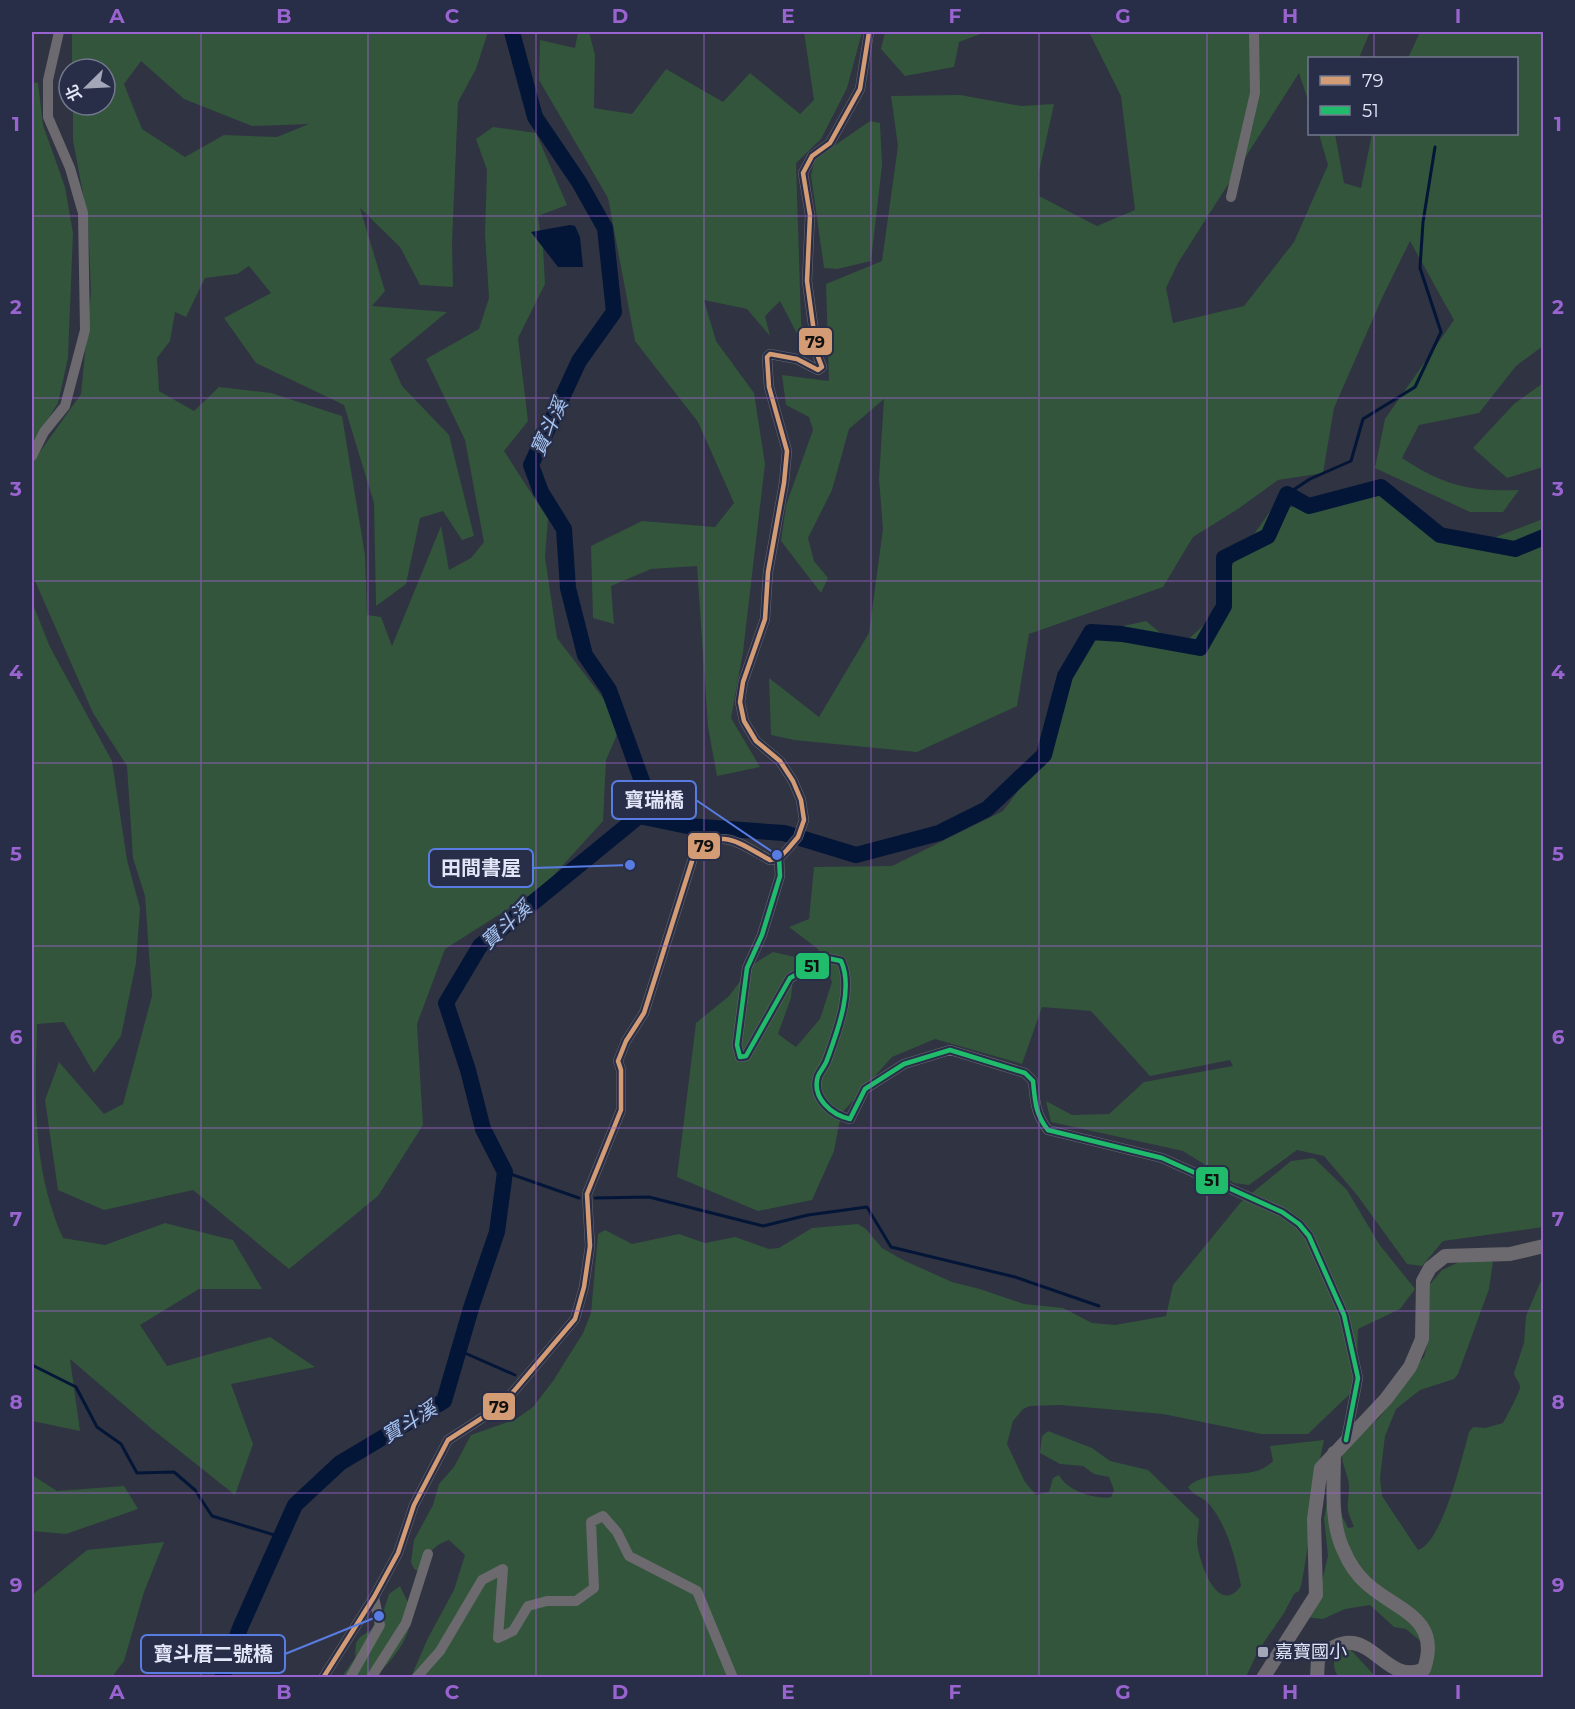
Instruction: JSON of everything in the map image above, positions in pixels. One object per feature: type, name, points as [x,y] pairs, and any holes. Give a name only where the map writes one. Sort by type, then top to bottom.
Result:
[{"type":"street","points":[[32,456],[44,432],[65,406],[85,330],[83,213],[70,168],[48,117],[48,80],[58,32]]},
{"type":"street","points":[[323,1677],[374,1597],[398,1553],[414,1504],[448,1440],[502,1405],[575,1319],[584,1287],[590,1246],[586,1194],[621,1110],[621,1070],[618,1061],[626,1041],[644,1013],[693,858],[702,844],[710,839],[724,837],[770,860],[779,858],[798,837],[804,820],[801,800],[793,781],[780,761],[756,741],[744,721],[740,702],[743,682],[765,618],[768,572],[786,461],[783,435],[769,387],[766,357],[770,354],[779,354],[818,370],[822,367],[817,354],[807,281],[810,215],[803,173],[812,156],[830,143],[860,89],[869,32]]},
{"type":"street","points":[[1231,197],[1255,93],[1254,32]]},
{"type":"street","points":[[779,858],[780,876],[744,981],[737,1045],[740,1057],[746,1056],[790,978],[827,958],[841,961],[845,983],[842,1013],[826,1062],[818,1077],[817,1089],[822,1101],[840,1116],[850,1119],[865,1089],[904,1064],[950,1050],[1025,1074],[1032,1080],[1039,1119],[1048,1130],[1162,1158],[1282,1212],[1299,1224],[1309,1236],[1344,1315],[1358,1378],[1346,1440]]},
{"type":"street","points":[[1263,1677],[1316,1595],[1314,1519],[1321,1468],[1386,1399],[1417,1353],[1422,1339],[1423,1281],[1430,1268],[1445,1256],[1510,1254],[1544,1246]]},
{"type":"street","points":[[1317,1677],[1318,1659],[1332,1645],[1352,1642],[1376,1653],[1391,1667],[1408,1673],[1424,1669],[1429,1655],[1424,1628],[1414,1616],[1367,1584],[1341,1547],[1334,1508],[1334,1453]]},
{"type":"street","points":[[416,1677],[440,1651],[482,1580],[496,1572],[503,1569],[498,1638],[513,1631],[528,1606],[547,1601],[576,1601],[594,1588],[591,1522],[603,1516],[617,1532],[629,1556],[697,1591],[733,1677]]},
{"type":"street","points":[[371,1677],[406,1623],[428,1554]]},
{"type":"street","points":[[350,1677],[380,1624],[374,1597]]},
{"type":"green space","points":[[72,32],[488,32],[476,69],[458,102],[452,243],[453,287],[420,285],[400,247],[360,208],[385,291],[372,306],[447,312],[390,359],[402,386],[449,435],[474,536],[462,540],[443,511],[420,518],[406,584],[376,606],[374,503],[344,405],[256,363],[224,318],[271,293],[249,266],[237,274],[205,278],[186,317],[175,312],[170,341],[157,358],[159,391],[194,411],[219,387],[271,393],[342,416],[365,555],[367,615],[381,617],[392,646],[441,526],[449,570],[471,558],[484,542],[465,440],[426,359],[479,329],[489,298],[485,234],[487,170],[476,139],[493,127],[536,133],[567,205],[538,216],[540,231],[532,232],[543,247],[545,284],[518,338],[528,421],[504,451],[548,519],[545,557],[557,638],[622,723],[606,760],[603,821],[544,886],[445,949],[417,1024],[423,1125],[378,1196],[289,1269],[193,1190],[104,1210],[58,1190],[45,1100],[59,1062],[104,1114],[123,1104],[152,996],[145,896],[133,858],[127,766],[93,713],[32,574],[32,463],[81,394],[91,292],[88,221],[73,140],[73,117],[117,117],[117,57],[72,57]],"holes":[[[141,61],[184,99],[252,126],[309,124],[277,137],[224,135],[185,157],[142,129],[124,84]]]},
{"type":"green space","points":[[578,32],[589,32],[595,55],[594,108],[632,114],[666,69],[723,102],[750,73],[800,114],[814,100],[804,32],[862,32],[847,88],[821,139],[796,163],[801,321],[804,347],[780,301],[765,316],[770,336],[747,309],[704,300],[716,341],[754,393],[765,464],[743,652],[731,718],[760,767],[717,776],[708,727],[697,566],[651,569],[611,586],[614,624],[593,618],[591,546],[642,521],[715,527],[734,503],[698,422],[635,341],[608,198],[539,80],[540,40],[575,48]]},
{"type":"green space","points":[[885,32],[986,32],[959,42],[954,67],[905,76],[881,49]]},
{"type":"green space","points":[[1089,32],[1370,32],[1359,57],[1308,57],[1308,100],[1299,73],[1178,263],[1166,288],[1173,323],[1244,306],[1294,242],[1328,165],[1319,135],[1335,135],[1344,183],[1361,188],[1372,135],[1518,135],[1518,57],[1408,57],[1420,32],[1543,32],[1543,346],[1516,366],[1479,413],[1419,425],[1402,458],[1430,475],[1458,485],[1486,490],[1519,490],[1503,512],[1470,512],[1375,468],[1385,419],[1454,320],[1410,241],[1382,298],[1334,408],[1323,473],[1278,480],[1238,509],[1193,537],[1163,587],[1029,634],[1017,706],[917,752],[794,740],[771,735],[769,678],[819,717],[869,633],[883,529],[879,479],[884,399],[849,429],[832,490],[808,538],[814,561],[828,578],[821,593],[781,541],[786,505],[813,430],[809,417],[786,405],[782,375],[829,381],[826,284],[882,261],[898,146],[891,96],[960,95],[1021,106],[1054,104],[1039,172],[1039,196],[1097,226],[1135,210],[1121,96]]},
{"type":"green space","points":[[32,82],[38,83],[43,125],[65,187],[73,233],[68,358],[58,403],[32,445]]},
{"type":"green space","points":[[870,121],[880,123],[882,165],[871,261],[837,269],[824,268],[811,175],[815,159]]},
{"type":"green space","points":[[1543,383],[1543,467],[1507,478],[1473,448],[1514,404]]},
{"type":"green space","points":[[1365,486],[1467,548],[1543,519],[1543,1227],[1443,1241],[1422,1266],[1407,1264],[1357,1195],[1324,1156],[1297,1150],[1249,1185],[1234,1183],[1183,1151],[1051,1122],[1046,1101],[1072,1115],[1109,1114],[1144,1082],[1233,1066],[1230,1060],[1150,1076],[1091,1011],[1042,1007],[1022,1064],[935,1039],[892,1057],[841,1114],[834,1151],[812,1200],[758,1211],[677,1177],[696,1023],[729,996],[752,965],[773,952],[795,957],[791,998],[778,1034],[796,1047],[820,1019],[832,982],[818,949],[789,927],[809,919],[814,867],[892,866],[1003,811],[1042,759],[1061,696],[1087,634],[1146,621],[1179,648],[1208,621],[1233,564],[1271,510],[1308,505]]},
{"type":"green space","points":[[32,602],[50,647],[112,761],[127,860],[140,908],[136,963],[121,1036],[94,1073],[64,1022],[37,1024],[36,1106],[46,1186],[63,1238],[105,1245],[165,1223],[233,1240],[262,1289],[199,1289],[140,1325],[167,1366],[270,1337],[315,1367],[231,1384],[253,1444],[235,1495],[152,1429],[70,1359],[80,1431],[32,1421]]},
{"type":"green space","points":[[1314,1158],[1347,1190],[1379,1244],[1415,1289],[1400,1309],[1358,1329],[1356,1388],[1308,1434],[1261,1434],[1163,1414],[1060,1405],[1030,1406],[1023,1409],[1013,1421],[1007,1444],[1025,1482],[1036,1495],[1049,1492],[1053,1478],[1059,1475],[1074,1489],[1089,1495],[1111,1497],[1114,1490],[1109,1477],[1094,1474],[1083,1466],[1060,1464],[1040,1453],[1042,1436],[1048,1431],[1092,1448],[1110,1461],[1148,1470],[1199,1519],[1197,1543],[1201,1561],[1211,1583],[1217,1591],[1224,1595],[1232,1594],[1241,1586],[1230,1543],[1221,1522],[1209,1504],[1188,1487],[1208,1477],[1243,1474],[1264,1468],[1273,1461],[1270,1446],[1324,1440],[1301,1586],[1258,1651],[1246,1677],[411,1677],[428,1638],[454,1590],[465,1555],[449,1540],[443,1542],[430,1552],[421,1573],[414,1569],[411,1562],[414,1540],[433,1505],[439,1484],[454,1467],[471,1435],[516,1419],[533,1407],[553,1381],[583,1333],[591,1313],[598,1234],[605,1230],[632,1244],[679,1234],[705,1243],[735,1237],[769,1249],[779,1248],[812,1228],[858,1224],[866,1229],[882,1248],[952,1282],[1024,1304],[1063,1308],[1092,1323],[1115,1325],[1166,1316],[1173,1285],[1241,1202],[1291,1161]]},
{"type":"green space","points":[[1488,1259],[1493,1262],[1489,1289],[1458,1374],[1454,1379],[1420,1390],[1396,1409],[1385,1436],[1380,1478],[1382,1496],[1418,1550],[1427,1544],[1436,1532],[1443,1516],[1469,1432],[1473,1427],[1485,1428],[1503,1423],[1520,1389],[1514,1373],[1524,1343],[1526,1316],[1543,1276],[1543,1677],[1424,1677],[1427,1674],[1431,1650],[1406,1629],[1394,1627],[1370,1605],[1345,1609],[1323,1619],[1304,1617],[1322,1581],[1328,1556],[1324,1519],[1329,1490],[1348,1528],[1354,1527],[1348,1509],[1349,1485],[1342,1452],[1379,1418],[1399,1393],[1407,1375],[1424,1357],[1427,1345],[1430,1284],[1442,1270],[1459,1262]]},
{"type":"green space","points":[[32,1475],[57,1491],[124,1486],[138,1509],[66,1534],[32,1531]]},
{"type":"green space","points":[[164,1542],[144,1592],[124,1661],[112,1677],[32,1677],[32,1595],[87,1550]]},
{"type":"green space","points":[[400,1586],[410,1608],[411,1618],[401,1646],[376,1677],[341,1678],[355,1658],[356,1643],[360,1637],[379,1625],[389,1594]]},
{"type":"green space","points":[[1345,1648],[1351,1650],[1376,1677],[1338,1677],[1334,1661]]},
{"type":"water","points":[[575,226],[580,237],[583,267],[558,267],[531,232]]},
{"type":"waterway","name":"寶斗溪","points":[[222,1678],[240,1628],[295,1505],[340,1463],[444,1401],[472,1305],[497,1232],[505,1172],[483,1129],[468,1070],[446,1003],[480,946],[639,816],[650,803],[609,690],[585,655],[568,588],[564,529],[541,492],[531,465],[579,361],[614,312],[605,228],[579,182],[535,117],[512,32]]},
{"type":"waterway","points":[[1287,494],[1310,479],[1351,461],[1363,419],[1415,387],[1441,332],[1420,268],[1423,222],[1435,147]]},
{"type":"waterway","points":[[639,816],[687,826],[784,833],[856,855],[939,833],[987,809],[1044,755],[1065,676],[1091,632],[1122,634],[1200,648],[1224,606],[1224,558],[1268,536],[1287,494],[1309,506],[1381,487],[1440,535],[1515,549],[1544,537]]},
{"type":"waterway","points":[[505,1172],[579,1198]]},
{"type":"waterway","points":[[595,1198],[649,1197],[763,1226],[808,1215],[867,1207],[891,1247],[1015,1277],[1099,1306]]},
{"type":"waterway","points":[[458,1350],[515,1375]]},
{"type":"waterway","points":[[32,1365],[76,1387],[97,1427],[121,1444],[137,1473],[174,1472],[195,1490],[212,1516],[281,1537]]},
{"type":"transit line","name":"79","points":[[323,1678],[374,1597],[398,1553],[414,1505],[448,1440],[502,1405],[575,1319],[584,1287],[590,1246],[587,1194],[621,1110],[621,1070],[618,1061],[626,1041],[644,1013],[693,858],[702,847],[711,841],[720,839],[739,843],[770,860],[779,858],[798,837],[804,820],[801,800],[793,781],[780,761],[756,741],[744,721],[740,702],[743,682],[765,619],[768,572],[784,483],[787,451],[769,387],[767,357],[770,354],[797,359],[818,370],[822,367],[817,354],[807,281],[810,215],[803,173],[812,156],[830,143],[860,89],[869,32]]},
{"type":"transit line","name":"51","points":[[779,858],[780,876],[762,935],[747,968],[737,1045],[740,1057],[746,1056],[790,978],[827,958],[841,961],[846,984],[843,1010],[817,1084],[820,1098],[836,1114],[850,1119],[865,1089],[904,1064],[950,1050],[1025,1073],[1033,1081],[1038,1112],[1048,1130],[1162,1158],[1282,1212],[1299,1224],[1309,1236],[1344,1315],[1358,1378],[1346,1440]]},
{"type":"place","name":"寶瑞橋","points":[[777,855]]},
{"type":"place","name":"田間書屋","points":[[630,865]]},
{"type":"place","name":"寶斗厝二號橋","points":[[379,1616]]},
{"type":"place","name":"嘉寶國小","points":[[1263,1652]]}]
